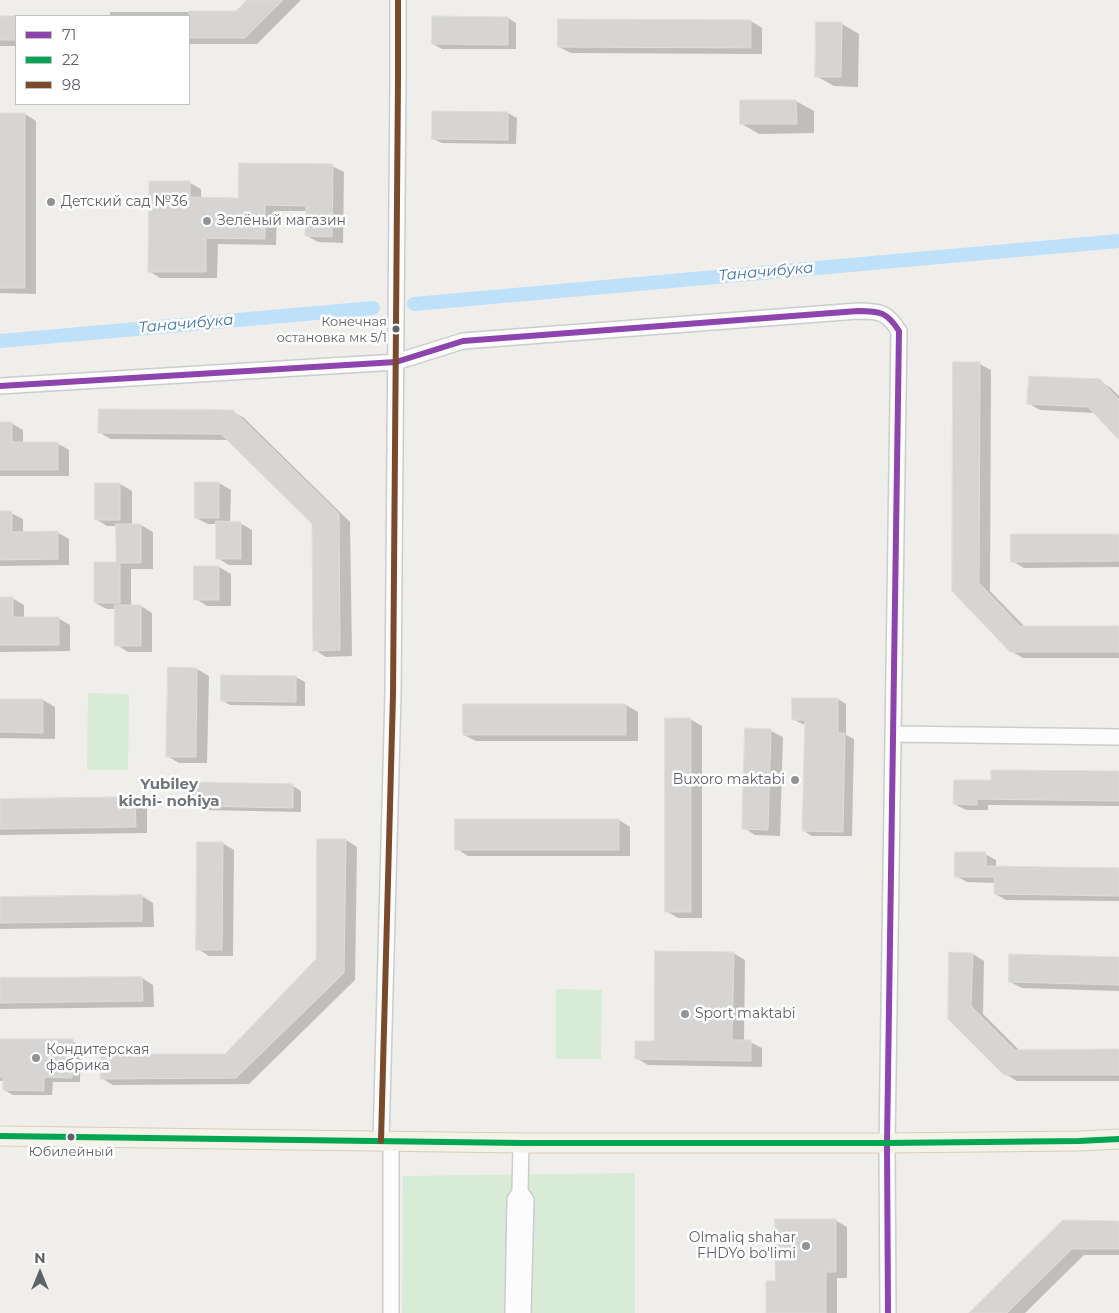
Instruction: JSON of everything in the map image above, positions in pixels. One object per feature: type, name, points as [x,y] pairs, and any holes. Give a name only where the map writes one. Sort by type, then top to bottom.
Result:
[{"type":"main road","points":[[0,1136],[521,1143],[887,1143],[1119,1139]]},
{"type":"street","points":[[391,1313],[386,1142],[396,362],[398,0]]},
{"type":"street","points":[[0,386],[396,362],[463,341],[858,310],[883,314],[893,321],[900,331],[887,1143],[888,1313]]},
{"type":"street","points":[[894,734],[1119,737]]},
{"type":"street","points":[[513,1313],[515,1200],[520,1192],[521,1143]]},
{"type":"street","points":[[520,1192],[526,1200],[523,1313]]},
{"type":"green space","points":[[88,693],[129,694],[128,770],[87,770]]},
{"type":"green space","points":[[556,989],[602,990],[601,1059],[556,1059]]},
{"type":"green space","points":[[635,1173],[635,1313],[402,1313],[403,1176]]},
{"type":"building","points":[[247,0],[283,0],[245,38],[190,38],[189,11],[236,11]]},
{"type":"building","points":[[0,16],[15,16],[15,40],[0,40]]},
{"type":"building","points":[[432,16],[508,17],[508,45],[432,44]]},
{"type":"building","points":[[558,19],[751,20],[751,48],[558,47]]},
{"type":"building","points":[[816,22],[842,22],[841,77],[815,77]]},
{"type":"building","points":[[740,100],[796,100],[797,124],[740,124]]},
{"type":"building","points":[[432,111],[508,112],[508,140],[432,139]]},
{"type":"building","points":[[0,113],[25,113],[25,288],[0,288]]},
{"type":"building","name":"Зелёный магазин","points":[[239,163],[333,164],[332,237],[305,236],[306,206],[265,205],[265,239],[206,238],[206,272],[148,272],[149,181],[190,181],[190,197],[238,198]]},
{"type":"building","points":[[953,362],[980,362],[979,583],[1020,626],[1119,626],[1119,652],[1010,652],[952,591]]},
{"type":"building","points":[[1029,376],[1100,379],[1119,400],[1119,440],[1088,407],[1027,404]]},
{"type":"building","points":[[99,409],[233,410],[339,514],[340,650],[313,651],[312,524],[221,434],[98,433]]},
{"type":"building","points":[[0,422],[12,422],[12,442],[58,442],[58,470],[0,470]]},
{"type":"building","points":[[195,482],[219,482],[219,518],[195,518]]},
{"type":"building","points":[[95,483],[120,483],[120,520],[95,520]]},
{"type":"building","points":[[0,511],[12,511],[12,532],[58,531],[58,559],[0,560]]},
{"type":"building","points":[[216,521],[241,522],[241,559],[216,559]]},
{"type":"building","points":[[116,524],[141,524],[141,563],[120,563],[120,603],[94,603],[94,562],[116,562]]},
{"type":"building","points":[[1011,534],[1119,534],[1119,561],[1011,562]]},
{"type":"building","points":[[194,566],[219,566],[219,600],[194,600]]},
{"type":"building","points":[[0,597],[13,597],[13,617],[59,617],[59,645],[0,645]]},
{"type":"building","points":[[115,605],[141,605],[141,646],[115,646]]},
{"type":"building","points":[[168,667],[197,668],[196,757],[166,757]]},
{"type":"building","points":[[221,675],[296,676],[296,702],[221,701]]},
{"type":"building","points":[[792,698],[838,698],[838,733],[845,733],[843,832],[802,831],[805,720],[792,720]]},
{"type":"building","points":[[0,699],[43,699],[43,733],[0,732]]},
{"type":"building","points":[[463,704],[626,704],[626,735],[463,735]]},
{"type":"building","points":[[665,718],[691,718],[691,912],[665,912]]},
{"type":"building","points":[[745,728],[771,729],[768,830],[742,829]]},
{"type":"building","points":[[991,770],[1119,771],[1119,801],[977,799],[977,805],[953,804],[954,780],[991,780]]},
{"type":"building","points":[[193,782],[293,784],[293,808],[192,806]]},
{"type":"building","points":[[135,797],[136,827],[0,829],[0,799]]},
{"type":"building","points":[[455,819],[619,819],[619,850],[455,850]]},
{"type":"building","points":[[317,839],[346,839],[344,973],[236,1078],[100,1079],[101,1054],[225,1054],[316,959]]},
{"type":"building","points":[[197,842],[223,842],[222,950],[196,950]]},
{"type":"building","points":[[955,852],[986,852],[986,866],[1119,868],[1119,896],[994,894],[994,877],[955,877]]},
{"type":"building","points":[[142,895],[142,921],[0,923],[0,897]]},
{"type":"building","points":[[655,951],[734,952],[732,1040],[751,1040],[751,1061],[635,1059],[635,1041],[654,1041]]},
{"type":"building","points":[[949,952],[973,953],[971,1006],[1015,1050],[1119,1049],[1119,1075],[1004,1075],[948,1019]]},
{"type":"building","points":[[1009,954],[1119,957],[1119,985],[1009,982]]},
{"type":"building","points":[[142,977],[143,1001],[0,1003],[0,978]]},
{"type":"building","name":"Кондитерская фабрика","points":[[0,1039],[73,1039],[72,1078],[44,1077],[44,1091],[3,1090],[3,1077],[0,1077]]},
{"type":"building","points":[[775,1219],[836,1219],[836,1272],[826,1272],[826,1313],[766,1313],[766,1281],[775,1281]]},
{"type":"building","points":[[1063,1220],[1119,1221],[1119,1249],[1072,1249],[1007,1313],[969,1313]]},
{"type":"waterway","name":"Таначибука","points":[[414,304],[1119,241]]},
{"type":"waterway","name":"Таначибука","points":[[0,341],[373,308]]},
{"type":"transit line","name":"98","points":[[381,1141],[393,694],[398,0]]},
{"type":"transit line","name":"71","points":[[0,386],[396,362],[463,341],[858,311],[877,312],[891,320],[899,331],[887,1143],[888,1313]]},
{"type":"transit line","name":"22","points":[[0,1136],[521,1143],[887,1143],[1119,1139]]},
{"type":"place","name":"Детский сад №36","points":[[51,202]]},
{"type":"place","name":"Зелёный магазин","points":[[207,221]]},
{"type":"place","name":"Конечная остановка мк 5/1","points":[[396,329]]},
{"type":"place","name":"Buxoro maktabi","points":[[795,780]]},
{"type":"place","name":"Sport maktabi","points":[[685,1014]]},
{"type":"place","name":"Кондитерская фабрика","points":[[36,1058]]},
{"type":"place","name":"Юбилейный","points":[[71,1137]]},
{"type":"place","name":"Olmaliq shahar FHDYo bo'limi","points":[[806,1246]]},
{"type":"district","name":"Yubiley kichi- nohiya","points":[[169,794]]}]
